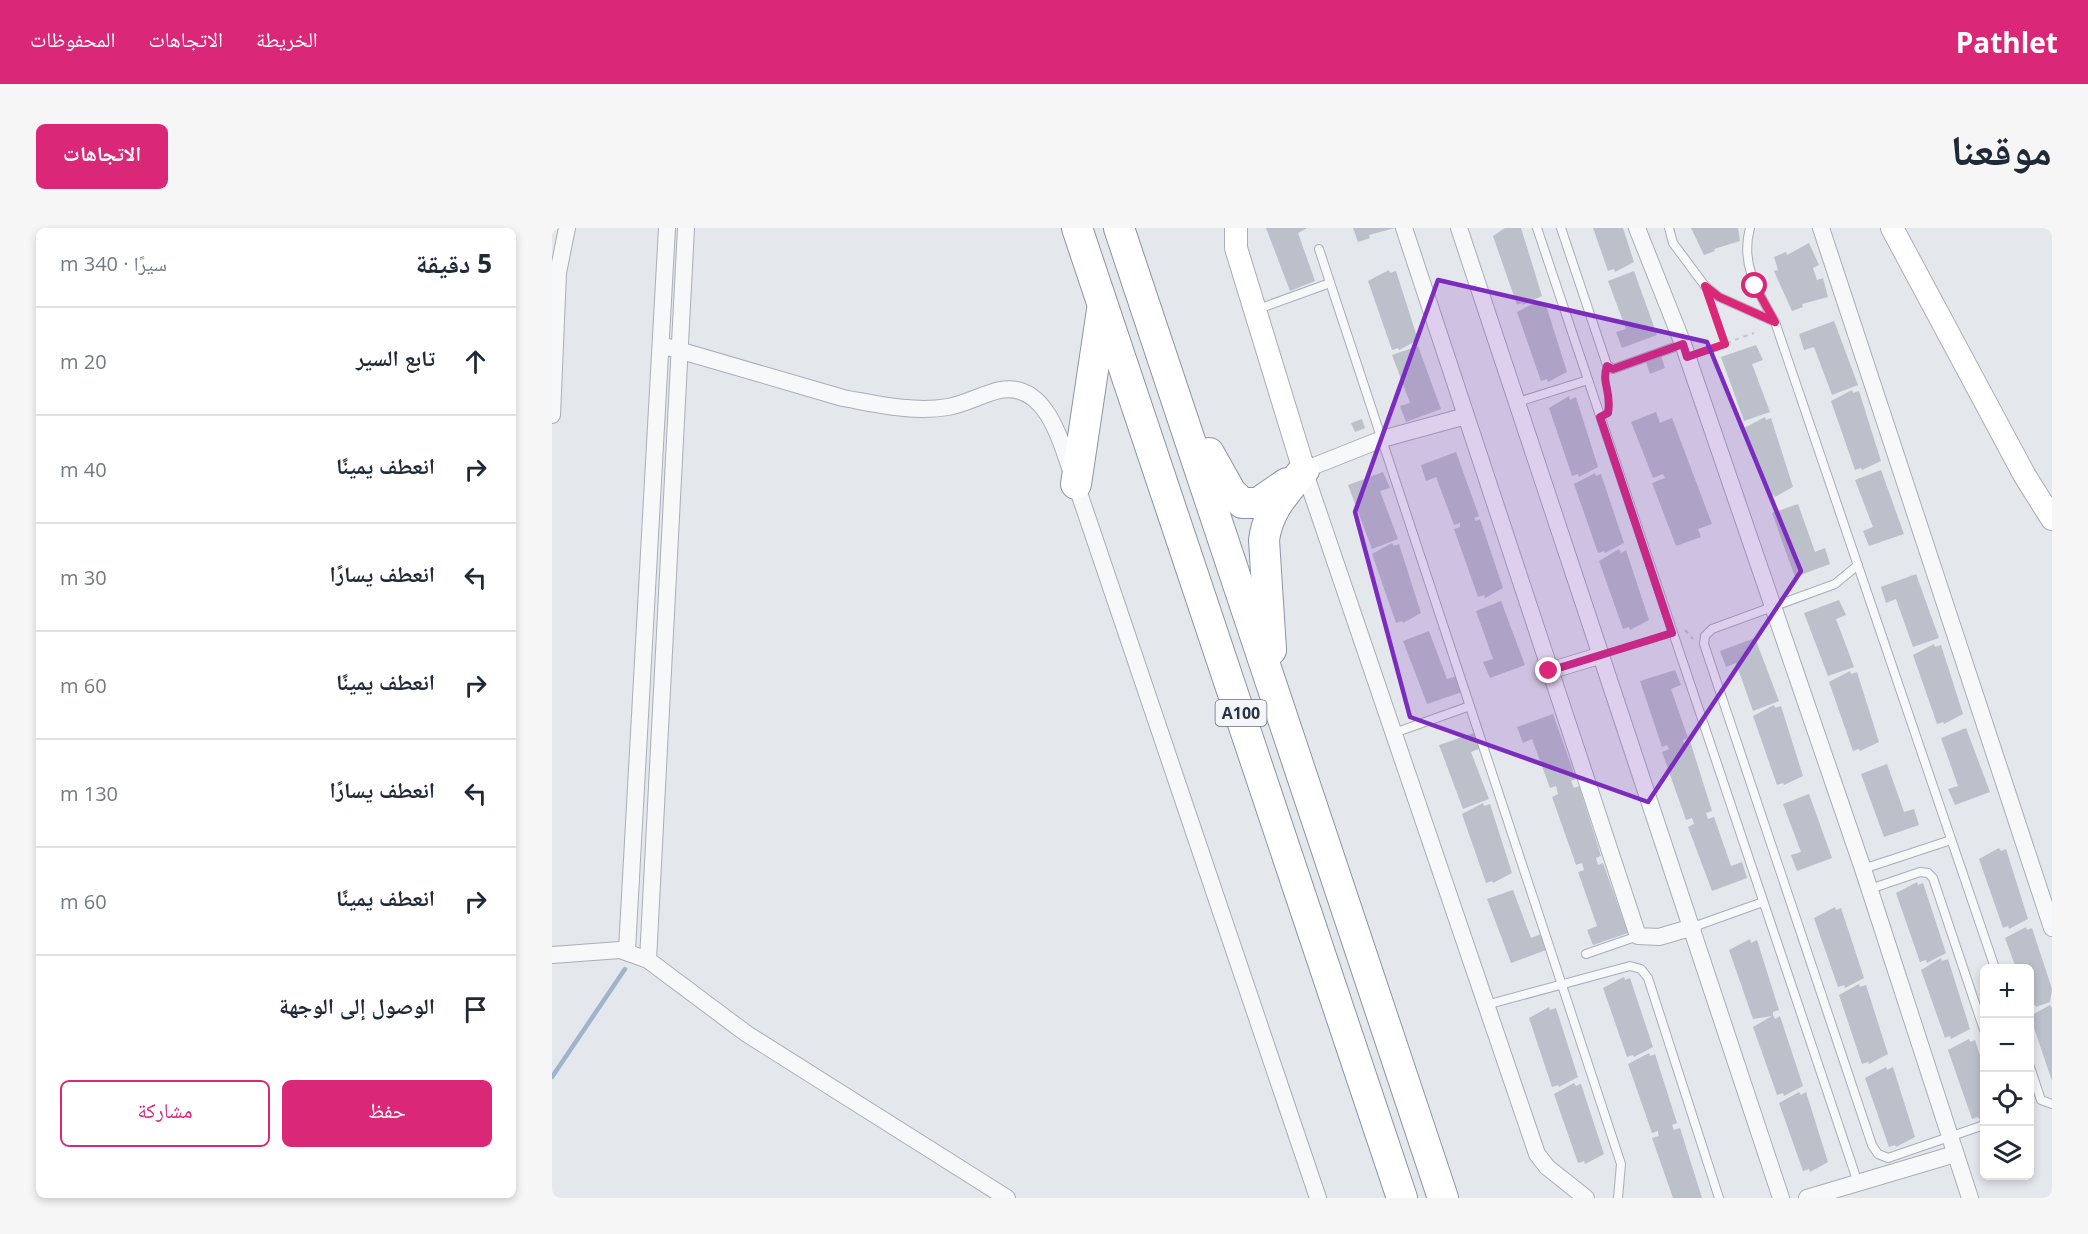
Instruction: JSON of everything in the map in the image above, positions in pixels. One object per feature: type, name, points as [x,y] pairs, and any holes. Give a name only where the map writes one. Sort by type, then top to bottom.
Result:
[{"type":"highway","name":"A100","points":[[1077,228],[1402,1198]]},
{"type":"highway","name":"A100","points":[[1119,228],[1443,1198]]},
{"type":"highway","points":[[1076,484],[1103,304]]},
{"type":"highway","points":[[1173,389],[1231,492],[1242,503],[1258,503],[1304,470]]},
{"type":"highway","points":[[1275,695],[1264,540],[1266,524],[1276,503],[1304,470]]},
{"type":"street","points":[[552,415],[558,273],[567,228]]},
{"type":"street","points":[[627,950],[667,228]]},
{"type":"street","points":[[648,960],[686,228]]},
{"type":"street","points":[[1236,228],[1236,248],[1257,309],[1304,470],[1537,1154],[1546,1167],[1586,1198]]},
{"type":"street","points":[[1404,228],[1638,936],[1659,936],[1693,927]]},
{"type":"street","points":[[1459,228],[1693,927],[1781,1198]]},
{"type":"street","points":[[1637,228],[1685,350],[1773,606],[1870,889],[1970,1198]]},
{"type":"street","points":[[1821,228],[2052,928]]},
{"type":"street","points":[[1892,228],[2025,476],[2052,519]]},
{"type":"street","points":[[661,345],[843,398],[879,404],[944,408],[1001,390],[1022,392],[1032,396],[1047,411],[1076,484],[1318,1198]]},
{"type":"street","points":[[1304,470],[1382,439],[1466,416]]},
{"type":"street","points":[[1549,671],[1602,655]]},
{"type":"street","points":[[552,955],[627,950],[648,960],[747,1034],[1007,1198]]},
{"type":"street","points":[[1807,1198],[1956,1154]]},
{"type":"lane","points":[[1537,228],[1858,1183]]},
{"type":"lane","points":[[1562,228],[1607,366],[1613,369],[1685,350]]},
{"type":"lane","points":[[1669,228],[1673,243],[1705,286],[1719,297],[1775,322]]},
{"type":"lane","points":[[1750,228],[1747,263],[1755,286],[1775,322],[1993,964]]},
{"type":"lane","points":[[1319,249],[1621,1164],[1618,1198]]},
{"type":"lane","points":[[1257,309],[1330,283]]},
{"type":"lane","points":[[1518,402],[1588,380]]},
{"type":"lane","points":[[1858,565],[1835,584],[1712,629],[1705,636],[1704,644],[1872,1145],[1878,1154],[1888,1158],[1981,1126]]},
{"type":"lane","points":[[1394,733],[1470,706]]},
{"type":"lane","points":[[1863,869],[1951,840]]},
{"type":"lane","points":[[1870,889],[1920,872],[1928,873],[1933,878],[1980,1018]]},
{"type":"lane","points":[[1693,927],[1763,902]]},
{"type":"lane","points":[[1586,954],[1638,936]]},
{"type":"lane","points":[[1486,1005],[1630,966],[1645,973],[1719,1198]]},
{"type":"lane","points":[[2032,1072],[2041,1100],[2052,1104]]},
{"type":"path","points":[[1705,286],[1725,344]]},
{"type":"path","points":[[1685,350],[1725,344],[1754,333]]},
{"type":"path","points":[[1600,417],[1608,413],[1611,398],[1603,377],[1607,366]]},
{"type":"path","points":[[1602,655],[1672,633]]},
{"type":"highlighted area","points":[[1438,280],[1707,342],[1801,571],[1648,802],[1410,717],[1355,512]]},
{"type":"building","points":[[1266,228],[1307,228],[1298,233],[1315,281],[1290,291]]},
{"type":"building","points":[[1353,228],[1395,228],[1369,235],[1370,238],[1358,242]]},
{"type":"building","points":[[1505,228],[1521,228],[1542,296],[1523,305],[1522,303],[1517,305],[1493,236]]},
{"type":"building","points":[[1593,228],[1623,228],[1634,262],[1615,272],[1614,269],[1608,271]]},
{"type":"building","points":[[1691,228],[1738,228],[1740,241],[1714,249],[1715,251],[1704,255]]},
{"type":"building","points":[[1809,243],[1819,265],[1813,268],[1817,280],[1823,278],[1828,297],[1802,304],[1803,307],[1792,311],[1774,271],[1778,270],[1774,257],[1786,252],[1787,255]]},
{"type":"building","points":[[1389,270],[1390,273],[1396,271],[1418,340],[1399,350],[1398,348],[1392,350],[1368,281]]},
{"type":"building","points":[[1634,271],[1657,335],[1622,348],[1616,332],[1626,329],[1608,281]]},
{"type":"building","points":[[1538,301],[1539,304],[1545,302],[1567,372],[1548,382],[1547,379],[1541,381],[1517,312]]},
{"type":"building","points":[[1834,321],[1858,385],[1832,395],[1814,347],[1804,350],[1799,334]]},
{"type":"building","points":[[1756,345],[1763,360],[1752,364],[1770,412],[1744,421],[1721,357]]},
{"type":"building","points":[[1418,346],[1441,409],[1406,422],[1400,406],[1410,403],[1392,355]]},
{"type":"building","points":[[1661,356],[1665,368],[1650,374],[1646,362]]},
{"type":"building","points":[[1852,390],[1853,393],[1859,391],[1881,461],[1862,470],[1861,468],[1855,470],[1831,401]]},
{"type":"building","points":[[1569,396],[1570,400],[1576,397],[1598,467],[1579,477],[1578,474],[1572,476],[1549,408]]},
{"type":"building","points":[[1656,412],[1660,423],[1672,418],[1712,524],[1698,529],[1701,537],[1676,546],[1652,483],[1665,478],[1663,474],[1653,478],[1631,422]]},
{"type":"building","points":[[1765,417],[1766,420],[1771,418],[1793,487],[1775,497],[1774,495],[1768,497],[1744,428]]},
{"type":"building","points":[[1362,419],[1365,428],[1355,432],[1351,423]]},
{"type":"building","points":[[1456,452],[1479,516],[1474,518],[1476,521],[1480,519],[1503,588],[1485,598],[1484,595],[1478,597],[1454,529],[1460,527],[1460,523],[1454,525],[1436,477],[1426,481],[1421,465]]},
{"type":"building","points":[[1881,470],[1904,534],[1869,546],[1863,531],[1873,527],[1855,480]]},
{"type":"building","points":[[1383,472],[1390,488],[1380,491],[1398,539],[1372,549],[1348,485]]},
{"type":"building","points":[[1595,473],[1596,476],[1601,474],[1624,543],[1605,553],[1604,551],[1598,553],[1574,484]]},
{"type":"building","points":[[1798,504],[1815,552],[1825,548],[1830,564],[1795,577],[1772,513]]},
{"type":"building","points":[[1392,543],[1394,546],[1399,544],[1421,613],[1403,623],[1402,621],[1396,623],[1372,554]]},
{"type":"building","points":[[1619,549],[1621,553],[1626,550],[1649,620],[1630,630],[1629,627],[1623,629],[1599,561]]},
{"type":"building","points":[[1916,574],[1939,638],[1913,647],[1896,599],[1886,603],[1881,587]]},
{"type":"building","points":[[1839,600],[1846,615],[1836,619],[1854,667],[1828,676],[1804,613]]},
{"type":"building","points":[[1501,601],[1525,665],[1490,678],[1483,662],[1493,659],[1476,611]]},
{"type":"building","points":[[1429,631],[1447,679],[1457,676],[1462,692],[1427,704],[1403,641]]},
{"type":"building","points":[[1755,638],[1779,701],[1753,711],[1736,663],[1726,667],[1720,651]]},
{"type":"building","points":[[1934,644],[1935,647],[1941,645],[1963,714],[1944,724],[1943,722],[1937,724],[1913,655]]},
{"type":"building","points":[[1675,670],[1681,685],[1671,689],[1688,738],[1683,740],[1684,744],[1690,741],[1712,811],[1706,813],[1708,819],[1714,817],[1731,866],[1742,862],[1747,878],[1712,891],[1688,827],[1694,824],[1692,818],[1686,820],[1662,752],[1669,749],[1667,745],[1662,747],[1640,681]]},
{"type":"building","points":[[1850,671],[1851,674],[1857,672],[1879,742],[1860,751],[1859,749],[1853,751],[1829,682]]},
{"type":"building","points":[[1774,705],[1775,708],[1781,706],[1803,776],[1784,785],[1783,783],[1777,785],[1753,716]]},
{"type":"building","points":[[1553,714],[1576,779],[1571,781],[1574,788],[1579,786],[1601,856],[1596,858],[1598,865],[1603,863],[1628,933],[1593,945],[1587,930],[1597,926],[1578,872],[1584,870],[1582,863],[1576,865],[1552,797],[1558,794],[1556,786],[1550,788],[1532,739],[1523,743],[1517,727]]},
{"type":"building","points":[[1966,728],[1990,792],[1955,805],[1948,789],[1958,786],[1941,738]]},
{"type":"building","points":[[1474,733],[1481,748],[1471,752],[1489,799],[1463,809],[1439,745]]},
{"type":"building","points":[[1887,764],[1904,812],[1914,809],[1919,825],[1884,837],[1861,774]]},
{"type":"building","points":[[1809,794],[1832,858],[1797,871],[1791,855],[1801,852],[1783,804]]},
{"type":"building","points":[[1483,803],[1484,806],[1490,804],[1512,873],[1493,883],[1492,881],[1486,883],[1462,814]]},
{"type":"building","points":[[1999,848],[2001,851],[2006,849],[2028,919],[2009,929],[2008,926],[2003,928],[1979,859]]},
{"type":"building","points":[[1917,882],[1918,885],[1923,883],[1946,953],[1927,963],[1926,960],[1920,962],[1896,893]]},
{"type":"building","points":[[1513,890],[1531,938],[1541,934],[1546,950],[1511,963],[1487,899]]},
{"type":"building","points":[[1835,907],[1836,910],[1841,908],[1864,978],[1845,988],[1844,985],[1838,987],[1814,918]]},
{"type":"building","points":[[2026,927],[2027,930],[2032,928],[2052,989],[2050,1002],[2036,1007],[2034,1005],[2034,964],[2015,964],[2005,938]]},
{"type":"building","points":[[1750,939],[1751,943],[1757,940],[1779,1010],[1773,1012],[1773,1015],[1775,1019],[1780,1016],[1803,1086],[1784,1096],[1783,1093],[1777,1095],[1753,1027],[1772,1016],[1753,1019],[1729,950]]},
{"type":"building","points":[[1941,958],[1942,961],[1948,959],[1970,1029],[1951,1039],[1950,1036],[1945,1038],[1921,970]]},
{"type":"building","points":[[1624,977],[1625,980],[1630,978],[1653,1047],[1634,1057],[1633,1055],[1627,1057],[1603,988]]},
{"type":"building","points":[[1859,984],[1860,987],[1866,985],[1888,1054],[1869,1064],[1868,1062],[1862,1064],[1839,995]]},
{"type":"building","points":[[2050,1005],[2052,1008],[2052,1081],[2034,1028],[2034,1014]]},
{"type":"building","points":[[1549,1007],[1550,1010],[1556,1008],[1578,1077],[1559,1087],[1558,1085],[1552,1087],[1529,1018]]},
{"type":"building","points":[[1969,1039],[1970,1042],[1975,1040],[1980,1056],[1980,1119],[1972,1119],[1948,1050]]},
{"type":"building","points":[[1649,1053],[1650,1056],[1655,1054],[1677,1123],[1672,1125],[1674,1130],[1680,1128],[1702,1198],[1673,1198],[1652,1138],[1659,1136],[1658,1131],[1652,1133],[1628,1064]]},
{"type":"building","points":[[1886,1067],[1887,1070],[1893,1067],[1915,1137],[1896,1147],[1895,1145],[1889,1147],[1865,1078]]},
{"type":"building","points":[[1574,1083],[1576,1086],[1581,1084],[1604,1154],[1585,1164],[1584,1161],[1578,1163],[1554,1094]]},
{"type":"building","points":[[1799,1092],[1801,1095],[1806,1092],[1828,1162],[1810,1172],[1809,1169],[1803,1171],[1779,1103]]},
{"type":"waterway","points":[[552,1077],[625,969]]},
{"type":"route","points":[[1549,671],[1672,633],[1600,417],[1608,413],[1611,398],[1603,377],[1607,366],[1613,369],[1683,344],[1687,357],[1725,344],[1705,286],[1719,297],[1775,322],[1755,286]]}]
